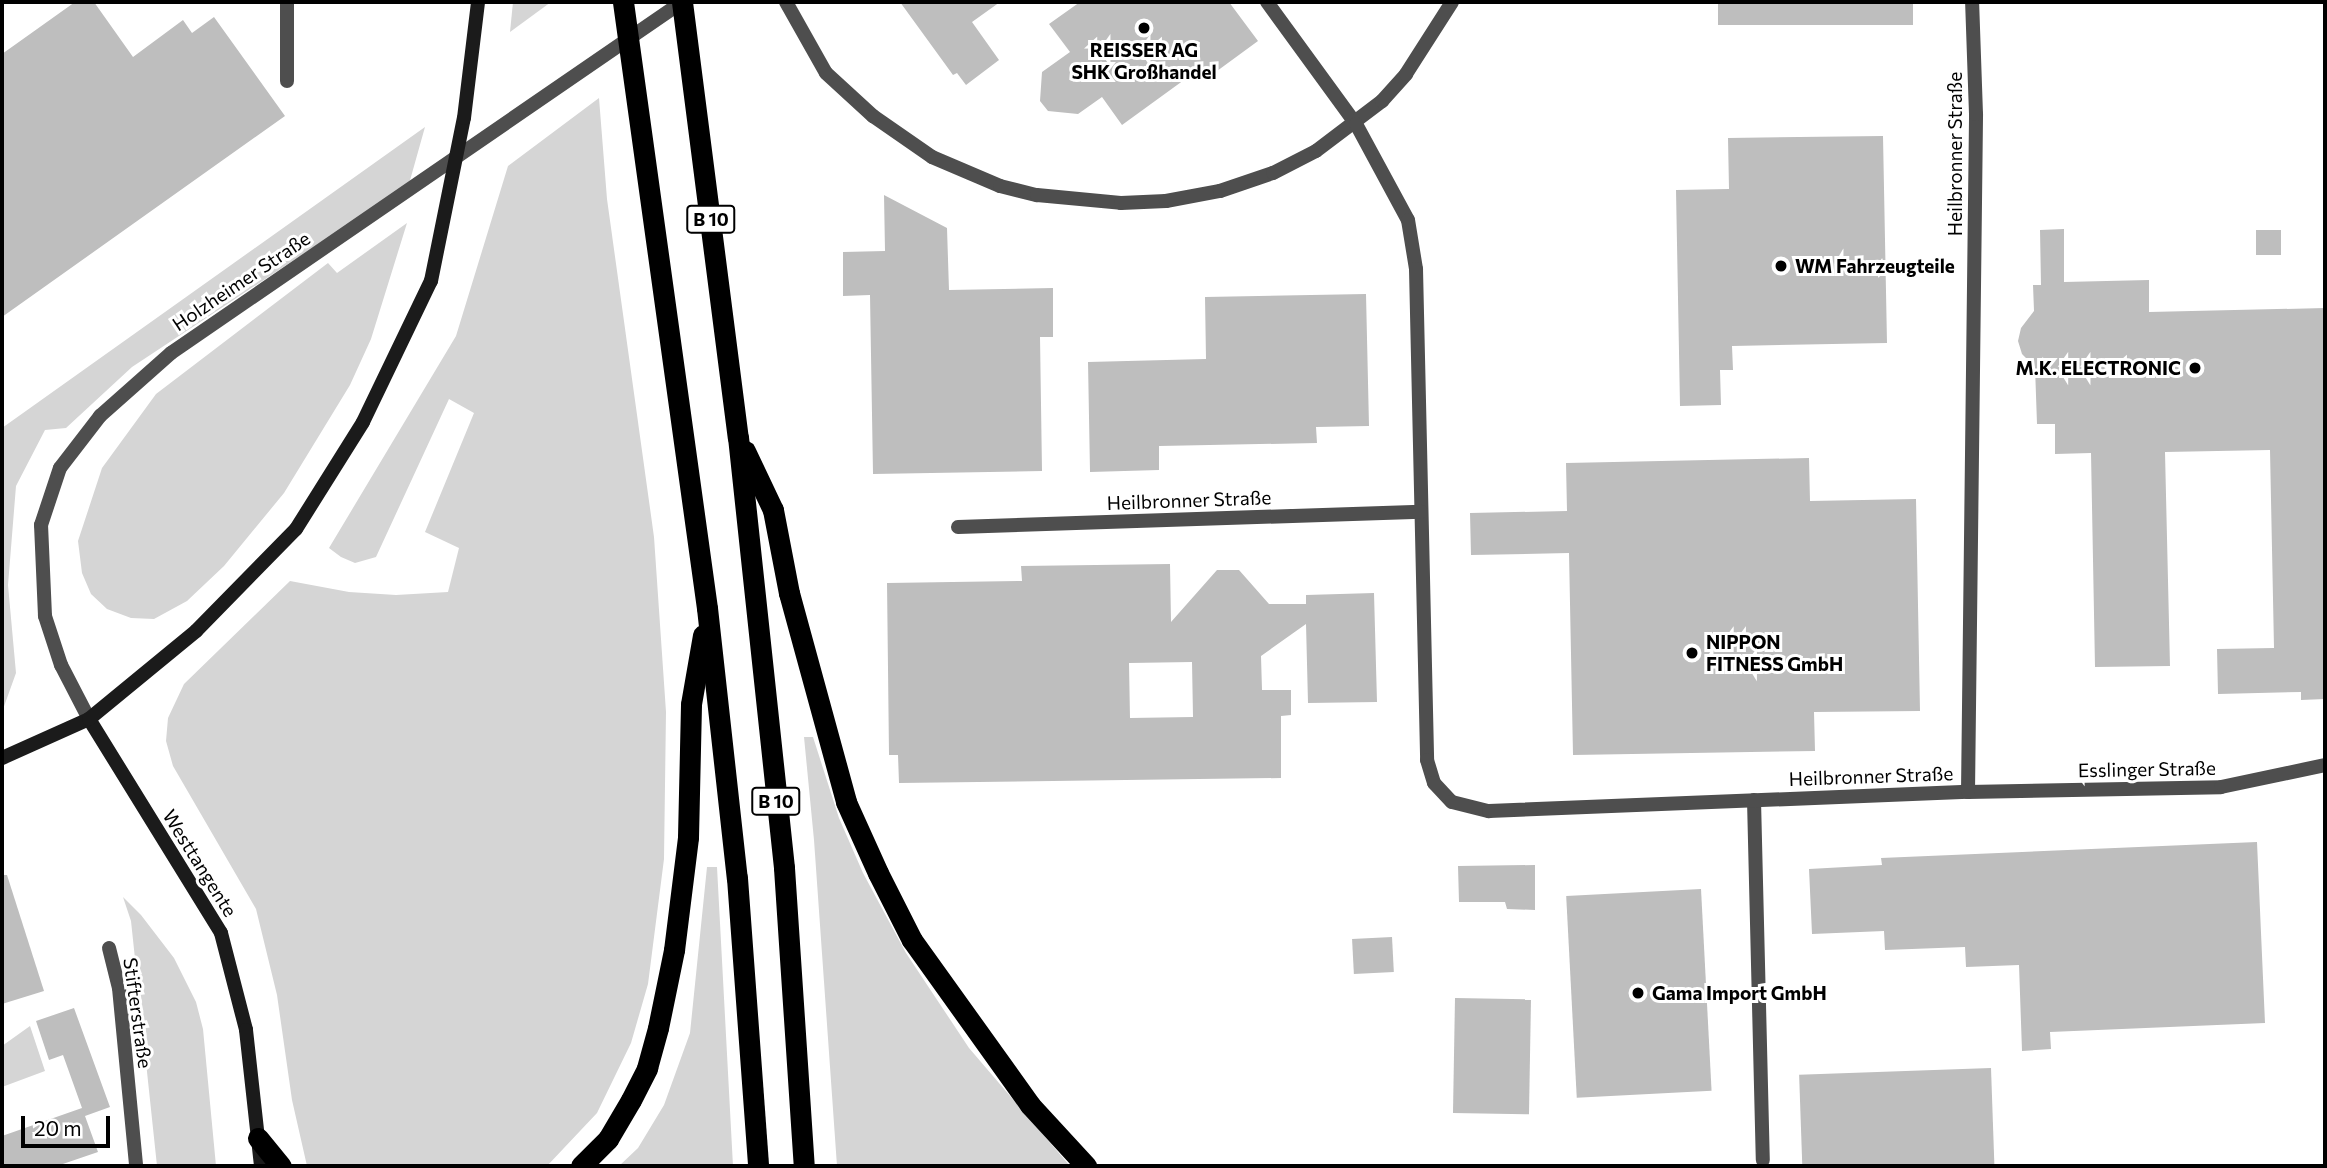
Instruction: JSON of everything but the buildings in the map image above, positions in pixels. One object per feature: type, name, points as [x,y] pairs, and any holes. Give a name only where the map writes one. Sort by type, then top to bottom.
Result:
[{"type":"highway","name":"B 10","points":[[623,2],[707,608],[737,878],[758,1166]]},
{"type":"highway","name":"B 10","points":[[682,2],[738,437],[784,868],[804,1166]]},
{"type":"highway","name":"B 10","points":[[738,437],[773,510],[789,593],[843,790],[878,873],[912,940],[1030,1105],[1086,1166]]},
{"type":"highway","points":[[581,1166],[608,1139],[631,1100],[647,1068],[658,1028],[674,950],[688,837],[691,704],[707,608]]},
{"type":"highway","points":[[258,1138],[281,1166]]},
{"type":"main road","points":[[2,758],[89,719],[196,631],[296,529],[363,422],[431,281],[464,118],[478,2]]},
{"type":"main road","name":"Westtangente","points":[[89,719],[221,933],[246,1030],[261,1166]]},
{"type":"street","points":[[287,2],[287,81]]},
{"type":"street","name":"Holzheimer Straße","points":[[89,719],[61,665],[45,616],[41,525],[60,468],[100,416],[171,353],[682,2]]},
{"type":"street","points":[[786,2],[826,73],[873,116],[932,157],[1000,186],[1037,195],[1121,203],[1166,201],[1220,191],[1273,173],[1316,152],[1356,124],[1406,74],[1452,2]]},
{"type":"street","name":"Heilbronner Straße","points":[[1267,2],[1356,124],[1408,220],[1418,282],[1427,760],[1434,783],[1452,802],[1489,811],[1968,792],[1976,114],[1972,2]]},
{"type":"street","name":"Heilbronner Straße","points":[[958,527],[1421,512]]},
{"type":"street","name":"Esslinger Straße","points":[[1968,792],[2221,787],[2325,765]]},
{"type":"street","points":[[1755,800],[1763,1160]]},
{"type":"street","name":"Stifterstraße","points":[[109,948],[119,988],[136,1166]]},
{"type":"shaded area","points":[[513,2],[551,2],[510,32]]},
{"type":"shaded area","points":[[599,98],[607,199],[654,537],[666,712],[664,859],[648,984],[631,1043],[597,1113],[547,1166],[307,1166],[292,1100],[277,995],[256,909],[173,766],[166,741],[168,718],[184,684],[290,581],[349,592],[396,595],[448,592],[459,548],[425,532],[474,413],[449,399],[376,557],[355,563],[329,548],[456,336],[508,166]]},
{"type":"shaded area","points":[[425,127],[409,184],[132,367],[66,428],[45,430],[16,486],[8,585],[16,673],[2,712],[2,428]]},
{"type":"shaded area","points":[[407,223],[371,339],[350,385],[284,493],[224,566],[187,601],[154,619],[131,618],[107,609],[91,594],[82,573],[78,541],[102,468],[156,394],[328,263],[337,273]]},
{"type":"shaded area","points":[[804,737],[813,737],[839,818],[863,873],[906,953],[969,1048],[1070,1166],[837,1166]]},
{"type":"shaded area","points":[[707,867],[717,867],[733,1166],[619,1166],[638,1148],[664,1105],[690,1033]]},
{"type":"shaded area","points":[[123,897],[141,915],[174,958],[196,1002],[203,1029],[216,1166],[157,1166],[131,921]]},
{"type":"shaded area","points":[[30,1026],[45,1071],[2,1087],[2,1046]]},
{"type":"place","name":"REISSER AG SHK Großhandel","points":[[1144,28]]},
{"type":"place","name":"WM Fahrzeugteile","points":[[1781,266]]},
{"type":"place","name":"M.K. ELECTRONIC","points":[[2195,368]]},
{"type":"place","name":"NIPPON FITNESS GmbH","points":[[1692,653]]},
{"type":"place","name":"Gama Import GmbH","points":[[1638,993]]}]
